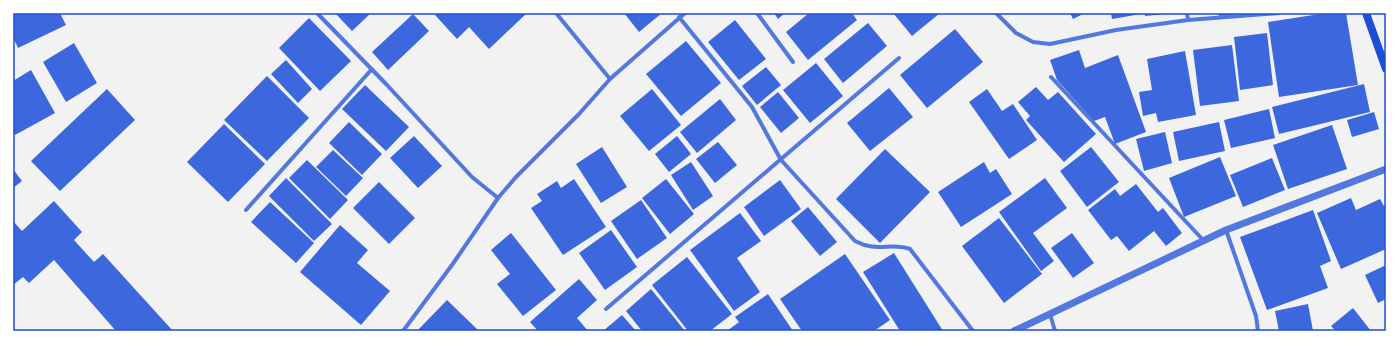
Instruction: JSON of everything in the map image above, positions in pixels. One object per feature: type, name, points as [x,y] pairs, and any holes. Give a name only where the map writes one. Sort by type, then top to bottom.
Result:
[{"type":"main road","points":[[1366,13],[1386,68]]},
{"type":"street","points":[[317,13],[372,69],[472,177],[498,198]]},
{"type":"street","points":[[556,13],[610,79]]},
{"type":"street","points":[[403,331],[452,265],[498,198],[516,177],[579,114],[610,79],[685,13]]},
{"type":"street","points":[[756,13],[793,62]]},
{"type":"street","points":[[996,13],[1016,33],[1033,42],[1050,44],[1116,30],[1188,20],[1279,13]]},
{"type":"street","points":[[1187,13],[1188,20]]},
{"type":"street","points":[[679,17],[752,106],[781,160],[855,241],[864,246],[874,248],[901,246],[910,249],[973,331]]},
{"type":"street","points":[[606,309],[898,58]]},
{"type":"street","points":[[246,210],[372,69]]},
{"type":"street","points":[[1051,77],[1204,241]]},
{"type":"street","points":[[1014,331],[1226,230],[1386,169]]},
{"type":"street","points":[[1226,230],[1256,316],[1258,331]]},
{"type":"street","points":[[1050,314],[1055,331]]},
{"type":"building","points":[[13,13],[60,13],[66,25],[18,48],[13,37]]},
{"type":"building","points":[[335,13],[371,13],[352,31]]},
{"type":"building","points":[[438,13],[527,13],[489,49],[469,27],[457,39],[435,15]]},
{"type":"building","points":[[624,13],[662,13],[639,32]]},
{"type":"building","points":[[774,13],[785,13],[778,19]]},
{"type":"building","points":[[809,13],[852,13],[857,20],[808,60],[786,32]]},
{"type":"building","points":[[893,13],[940,13],[912,36]]},
{"type":"building","points":[[1070,13],[1085,13],[1073,19]]},
{"type":"building","points":[[1111,13],[1141,13],[1141,14],[1112,19]]},
{"type":"building","points":[[1145,13],[1165,13],[1165,14],[1145,16]]},
{"type":"building","points":[[1219,13],[1240,13],[1240,14],[1219,16]]},
{"type":"building","points":[[1326,13],[1346,13],[1358,85],[1279,97],[1268,22]]},
{"type":"building","points":[[413,14],[429,31],[388,70],[372,52]]},
{"type":"building","points":[[309,18],[351,61],[320,91],[279,48]]},
{"type":"building","points":[[735,20],[766,59],[739,80],[708,42]]},
{"type":"building","points":[[868,23],[887,46],[843,83],[824,59]]},
{"type":"building","points":[[955,29],[983,62],[927,108],[900,75]]},
{"type":"building","points":[[1267,33],[1273,85],[1240,90],[1234,37]]},
{"type":"building","points":[[686,41],[721,83],[681,116],[646,74]]},
{"type":"building","points":[[74,43],[97,83],[66,102],[43,62]]},
{"type":"building","points":[[1232,45],[1239,101],[1200,106],[1193,50]]},
{"type":"building","points":[[1079,50],[1085,68],[1118,55],[1146,132],[1115,144],[1105,117],[1094,121],[1057,80],[1050,60]]},
{"type":"building","points":[[1185,51],[1196,115],[1158,122],[1156,113],[1143,116],[1139,92],[1152,90],[1147,59]]},
{"type":"building","points":[[286,60],[312,89],[298,103],[271,74]]},
{"type":"building","points":[[816,63],[843,96],[810,123],[783,90]]},
{"type":"building","points":[[766,67],[781,85],[757,105],[742,86]]},
{"type":"building","points":[[31,70],[55,113],[15,135],[13,131],[13,112],[15,111],[13,108],[13,81]]},
{"type":"building","points":[[267,76],[309,118],[267,161],[224,120]]},
{"type":"building","points":[[1364,84],[1370,112],[1279,134],[1272,107]]},
{"type":"building","points":[[365,85],[409,127],[386,151],[342,109]]},
{"type":"building","points":[[1036,87],[1048,100],[1058,92],[1096,134],[1064,162],[1026,120],[1030,116],[1018,102]]},
{"type":"building","points":[[889,88],[913,117],[870,151],[847,123]]},
{"type":"building","points":[[107,89],[135,120],[60,191],[31,161]]},
{"type":"building","points":[[652,89],[681,125],[649,151],[620,116]]},
{"type":"building","points":[[987,89],[1002,111],[1013,104],[1037,140],[1009,159],[969,102]]},
{"type":"building","points":[[778,92],[799,118],[781,133],[760,107]]},
{"type":"building","points":[[720,99],[736,120],[697,153],[680,132]]},
{"type":"building","points":[[1269,109],[1275,138],[1231,148],[1224,120]]},
{"type":"building","points":[[1374,112],[1379,129],[1352,137],[1347,120]]},
{"type":"building","points":[[349,122],[382,154],[362,175],[329,143]]},
{"type":"building","points":[[1219,122],[1225,151],[1179,161],[1173,132]]},
{"type":"building","points":[[224,124],[265,164],[228,202],[187,162]]},
{"type":"building","points":[[1332,125],[1347,169],[1288,189],[1273,145]]},
{"type":"building","points":[[1165,132],[1172,163],[1144,171],[1136,139]]},
{"type":"building","points":[[414,136],[442,166],[418,188],[390,158]]},
{"type":"building","points":[[677,136],[691,154],[669,172],[655,154]]},
{"type":"building","points":[[718,142],[737,165],[715,183],[696,159]]},
{"type":"building","points":[[602,147],[627,187],[601,203],[576,164]]},
{"type":"building","points":[[1091,147],[1119,182],[1087,207],[1060,171]]},
{"type":"building","points":[[885,149],[930,192],[880,243],[836,199]]},
{"type":"building","points":[[333,150],[363,178],[346,196],[316,167]]},
{"type":"building","points":[[1220,157],[1236,196],[1184,217],[1169,178]]},
{"type":"building","points":[[1272,158],[1285,190],[1243,207],[1230,175]]},
{"type":"building","points":[[307,160],[348,200],[330,219],[289,178]]},
{"type":"building","points":[[691,162],[713,196],[693,210],[671,175]]},
{"type":"building","points":[[984,162],[990,173],[996,169],[1012,194],[961,227],[938,192]]},
{"type":"building","points":[[13,169],[22,181],[13,188]]},
{"type":"building","points":[[286,178],[332,224],[314,241],[269,196]]},
{"type":"building","points":[[1045,178],[1067,208],[1033,233],[1054,261],[1041,271],[999,212]]},
{"type":"building","points":[[574,179],[606,227],[563,255],[531,208],[542,201],[537,194],[557,181],[561,188]]},
{"type":"building","points":[[666,179],[694,214],[670,234],[642,198]]},
{"type":"building","points":[[780,180],[801,209],[764,236],[744,207]]},
{"type":"building","points":[[379,182],[415,218],[389,244],[353,208]]},
{"type":"building","points":[[1136,184],[1158,212],[1163,208],[1182,233],[1166,246],[1154,231],[1129,251],[1117,236],[1111,240],[1088,210],[1115,189],[1120,196]]},
{"type":"building","points":[[1351,198],[1356,210],[1380,199],[1384,206],[1386,205],[1386,249],[1341,269],[1317,213]]},
{"type":"building","points":[[641,200],[667,238],[637,259],[611,221]]},
{"type":"building","points":[[54,201],[82,232],[74,240],[94,262],[103,254],[173,331],[116,331],[54,260],[29,283],[23,277],[13,285],[13,221],[22,231]]},
{"type":"building","points":[[270,202],[314,243],[296,263],[251,222]]},
{"type":"building","points":[[808,207],[837,242],[820,256],[791,221]]},
{"type":"building","points":[[1313,210],[1331,261],[1320,266],[1328,288],[1267,310],[1240,237]]},
{"type":"building","points":[[740,213],[761,241],[737,258],[760,292],[734,311],[690,250]]},
{"type":"building","points":[[999,218],[1042,274],[1004,303],[962,246]]},
{"type":"building","points":[[340,225],[368,250],[357,263],[390,291],[361,325],[300,272]]},
{"type":"building","points":[[611,230],[637,267],[605,290],[579,253]]},
{"type":"building","points":[[511,233],[556,290],[523,316],[497,284],[510,274],[491,250]]},
{"type":"building","points":[[1072,233],[1094,263],[1073,278],[1051,248]]},
{"type":"building","points":[[894,253],[943,331],[900,331],[863,272]]},
{"type":"building","points":[[845,254],[890,320],[874,331],[802,331],[780,299]]},
{"type":"building","points":[[687,257],[732,314],[710,331],[688,331],[652,285]]},
{"type":"building","points":[[1386,265],[1386,299],[1378,303],[1365,275]]},
{"type":"building","points":[[579,279],[597,300],[577,318],[588,331],[538,331],[530,322]]},
{"type":"building","points":[[651,289],[685,331],[642,331],[626,311]]},
{"type":"building","points":[[768,294],[793,331],[727,331],[739,322],[735,317]]},
{"type":"building","points":[[447,300],[479,331],[417,331]]},
{"type":"building","points":[[1308,304],[1313,331],[1279,331],[1275,311]]},
{"type":"building","points":[[1353,308],[1371,331],[1336,331],[1331,326]]},
{"type":"building","points":[[622,315],[636,331],[603,331]]}]
